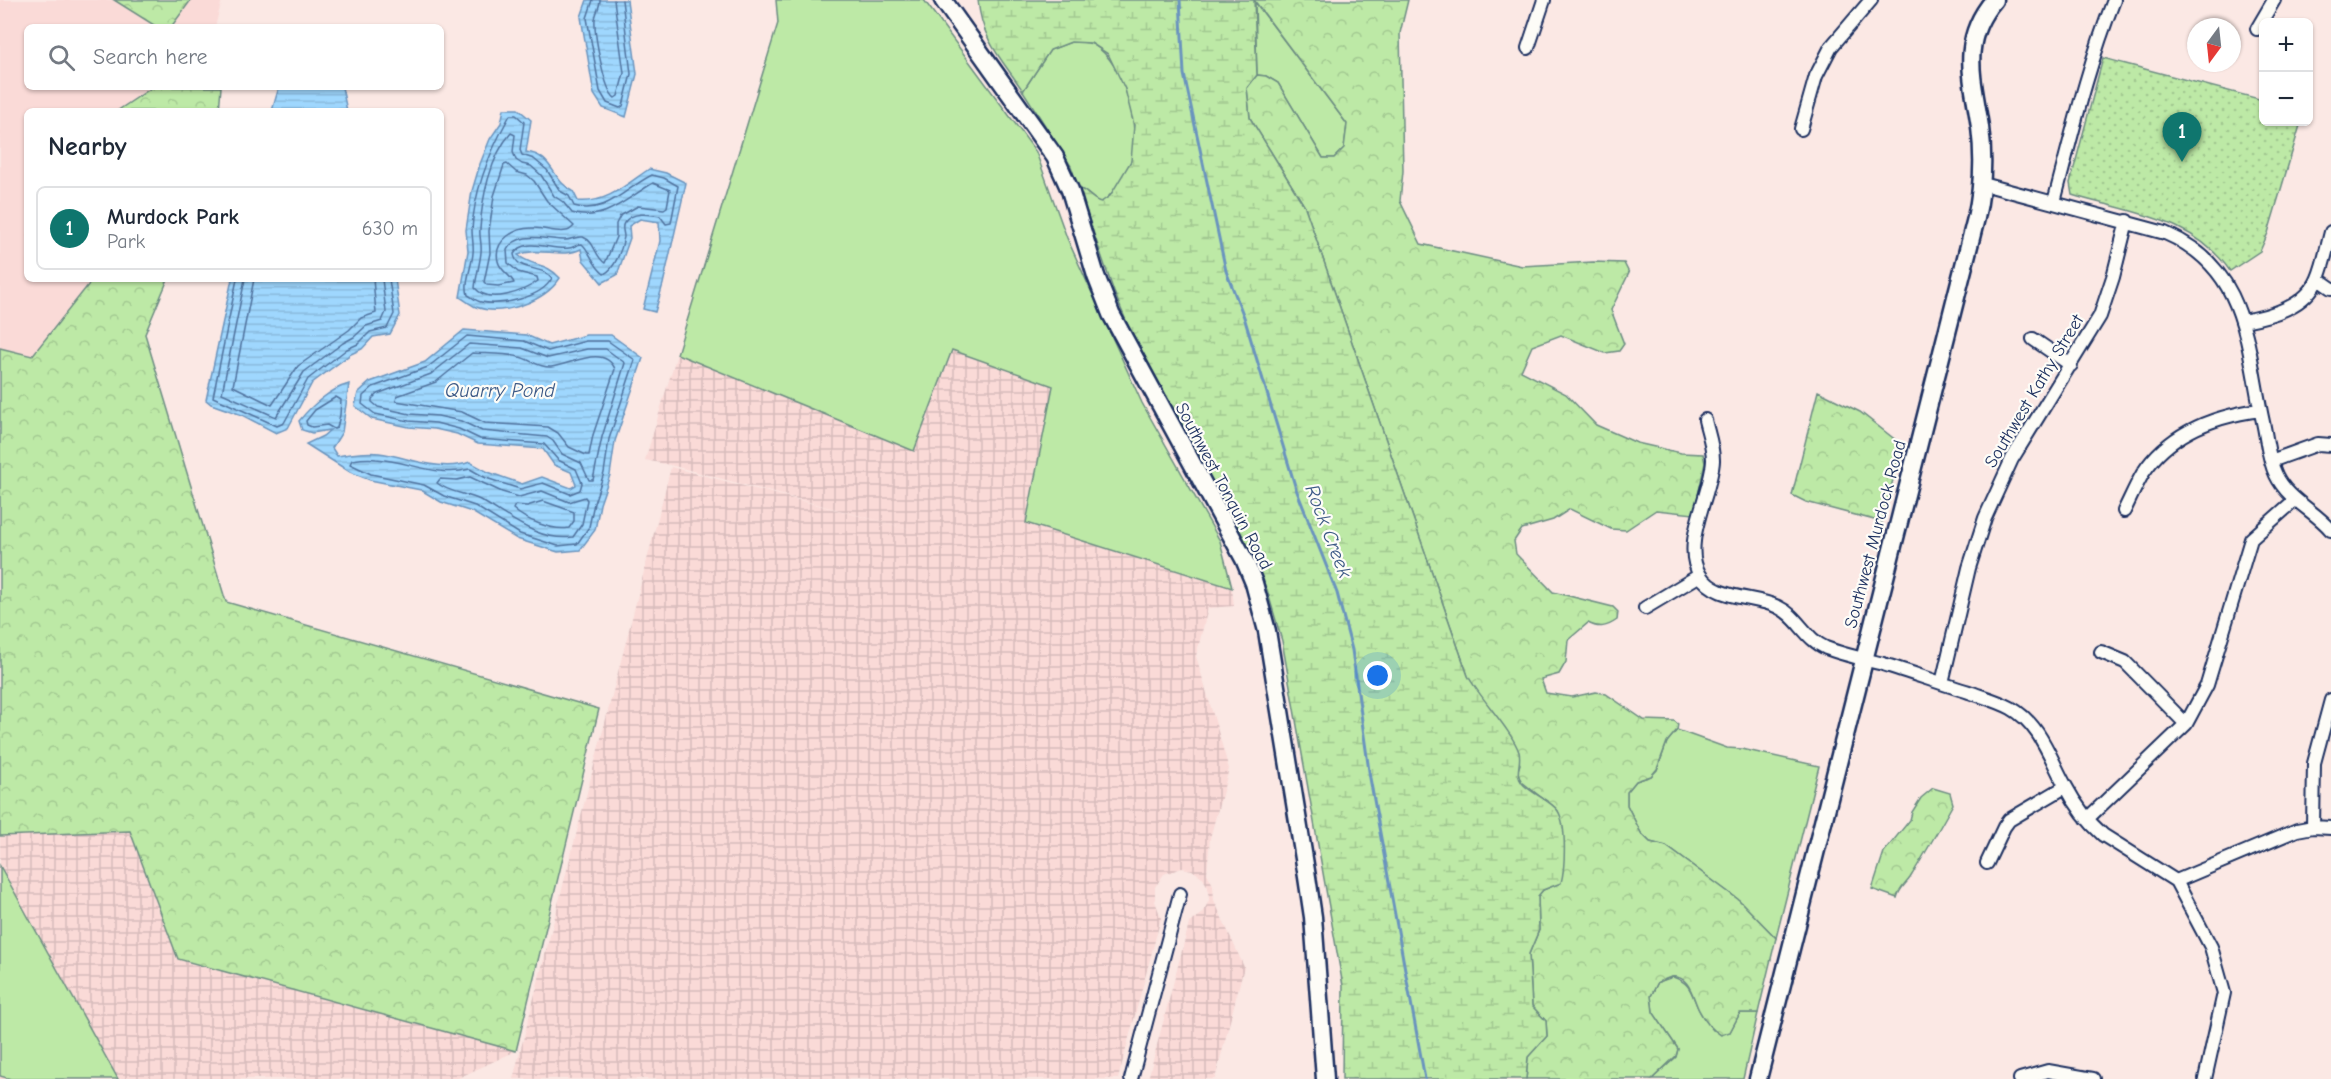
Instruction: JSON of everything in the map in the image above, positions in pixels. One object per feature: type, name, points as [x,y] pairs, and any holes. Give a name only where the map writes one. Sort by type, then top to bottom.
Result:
[{"type":"main road","name":"Southwest Tonquin Road","points":[[943,0],[1027,115],[1063,172],[1096,276],[1111,314],[1244,560],[1254,583],[1268,631],[1313,916],[1326,1079]]},
{"type":"main road","name":"Southwest Murdock Road","points":[[1758,1079],[1966,261],[1983,184],[1980,127],[1970,61],[1977,29],[1994,0]]},
{"type":"street","points":[[1528,48],[1544,0]]},
{"type":"street","points":[[1801,129],[1816,76],[1831,47],[1871,0]]},
{"type":"street","points":[[2054,202],[2102,30],[2114,0]]},
{"type":"street","points":[[2257,29],[2274,0]]},
{"type":"street","points":[[1983,184],[2127,221],[2175,237],[2203,256],[2226,283],[2240,310],[2271,461],[2281,485],[2331,530]]},
{"type":"street","name":"Southwest Kathy Street","points":[[1942,683],[1969,568],[1985,519],[2012,459],[2072,365],[2100,316],[2113,277],[2127,221]]},
{"type":"street","points":[[2243,321],[2283,311],[2299,301],[2318,279],[2331,232]]},
{"type":"street","points":[[2318,279],[2331,288]]},
{"type":"street","points":[[2033,339],[2072,365]]},
{"type":"street","points":[[2124,511],[2144,472],[2173,441],[2204,423],[2260,410]]},
{"type":"street","points":[[1705,420],[1713,461],[1695,537],[1693,557],[1700,575],[1711,585],[1726,593],[1778,607],[1792,617],[1806,635],[1825,648],[2001,703],[2027,719],[2040,736],[2065,787],[2087,819],[2103,835],[2176,880],[2211,947],[2224,993],[2205,1079]]},
{"type":"street","points":[[2271,461],[2318,444],[2331,445]]},
{"type":"street","points":[[2087,819],[2186,724],[2207,685],[2251,539],[2295,500]]},
{"type":"street","points":[[1645,608],[1700,575]]},
{"type":"street","points":[[2101,652],[2125,662],[2186,724]]},
{"type":"street","points":[[2313,827],[2314,763],[2331,700]]},
{"type":"street","points":[[1987,863],[2009,820],[2065,787]]},
{"type":"street","points":[[2176,880],[2297,830],[2313,827],[2331,828]]},
{"type":"street","points":[[1131,1079],[1180,894]]},
{"type":"street","points":[[2020,1079],[2040,1072],[2056,1076],[2093,1079]]},
{"type":"shaded area","points":[[0,0],[222,0],[216,24],[24,24],[24,90],[148,90],[122,108],[24,108],[24,282],[91,282],[32,356],[0,348]]},
{"type":"shaded area","points":[[952,350],[1053,386],[1026,523],[1232,588],[1234,606],[1208,608],[1196,656],[1229,769],[1210,838],[1207,873],[1213,885],[1214,900],[1244,967],[1215,1079],[1148,1079],[1189,924],[1203,913],[1209,900],[1208,887],[1202,877],[1192,870],[1182,868],[1164,874],[1155,887],[1155,901],[1161,918],[1118,1079],[513,1079],[671,467],[921,532],[645,460],[677,354],[914,451]]},
{"type":"shaded area","points":[[130,831],[178,959],[516,1051],[456,1079],[0,1079],[0,836]]},
{"type":"green space","points":[[114,0],[191,0],[173,24],[152,24]]},
{"type":"green space","points":[[776,0],[924,0],[1036,152],[1067,238],[1142,403],[1220,541],[1232,588],[1026,523],[1053,386],[952,350],[914,451],[677,354],[778,23]]},
{"type":"green space","points":[[978,0],[1254,0],[1257,75],[1247,88],[1250,118],[1305,207],[1468,676],[1515,744],[1519,752],[1518,772],[1522,783],[1555,807],[1561,817],[1564,847],[1561,883],[1543,890],[1538,896],[1539,930],[1529,954],[1532,1006],[1546,1021],[1547,1036],[1528,1057],[1526,1079],[1342,1079],[1343,986],[1282,641],[1267,590],[1249,551],[1135,342],[1114,292],[1078,188],[1101,202],[1110,196],[1131,161],[1134,125],[1125,89],[1108,54],[1091,43],[1071,42],[1050,50],[1023,91],[988,38]]},
{"type":"green space","points":[[1254,0],[1408,0],[1400,33],[1403,171],[1400,201],[1421,244],[1522,266],[1593,262],[1624,263],[1629,273],[1611,310],[1624,344],[1619,351],[1605,353],[1561,335],[1532,346],[1521,371],[1566,394],[1596,425],[1637,443],[1681,453],[1703,454],[1705,463],[1694,514],[1656,510],[1626,530],[1611,529],[1570,509],[1553,520],[1522,529],[1514,541],[1516,554],[1553,592],[1613,607],[1618,612],[1617,620],[1599,627],[1588,623],[1568,640],[1566,662],[1559,674],[1541,679],[1546,693],[1572,697],[1596,692],[1606,694],[1644,720],[1674,721],[1678,724],[1677,730],[1667,742],[1657,769],[1651,776],[1636,781],[1627,792],[1627,805],[1641,833],[1650,842],[1666,846],[1739,900],[1776,938],[1758,1013],[1740,1013],[1730,1032],[1721,1035],[1708,1024],[1683,979],[1671,977],[1658,982],[1651,996],[1653,1012],[1678,1049],[1676,1056],[1652,1079],[1526,1079],[1528,1057],[1547,1036],[1546,1021],[1532,1006],[1529,954],[1539,930],[1538,896],[1543,890],[1560,883],[1563,832],[1558,811],[1522,782],[1517,773],[1520,764],[1506,730],[1478,694],[1468,676],[1305,207],[1250,118],[1247,88],[1257,75],[1266,76],[1278,83],[1323,158],[1334,158],[1344,148],[1347,124]]},
{"type":"green space","points":[[1255,2],[1347,124],[1344,148],[1334,158],[1323,158],[1278,83],[1266,76],[1257,75]]},
{"type":"green space","points":[[1071,42],[1092,44],[1105,54],[1122,81],[1132,115],[1134,148],[1131,162],[1119,184],[1101,203],[1078,188],[1071,166],[1023,91],[1050,50]]},
{"type":"green space","points":[[2103,58],[2259,99],[2259,126],[2300,126],[2268,233],[2260,251],[2230,271],[2205,245],[2191,235],[2144,214],[2072,195],[2070,183]]},
{"type":"green space","points":[[148,90],[221,90],[219,108],[122,108]]},
{"type":"green space","points":[[91,282],[167,282],[145,334],[226,602],[599,709],[516,1051],[178,959],[130,831],[0,836],[0,348],[32,356]]},
{"type":"green space","points":[[1818,391],[1860,412],[1902,445],[1882,522],[1806,502],[1792,495]]},
{"type":"green space","points":[[1677,730],[1727,748],[1742,749],[1819,766],[1776,938],[1739,900],[1666,846],[1650,842],[1641,833],[1627,805],[1627,792],[1636,781],[1651,776],[1657,770],[1667,742]]},
{"type":"green space","points":[[1933,788],[1950,793],[1953,804],[1916,869],[1897,898],[1872,889],[1884,852],[1910,820],[1921,798]]},
{"type":"green space","points":[[0,866],[118,1079],[11,1079],[0,1076]]},
{"type":"green space","points":[[1673,977],[1684,982],[1713,1030],[1730,1032],[1740,1013],[1758,1013],[1743,1079],[1652,1079],[1676,1057],[1678,1049],[1653,1012],[1651,996],[1658,982]]},
{"type":"water","points":[[587,0],[627,0],[637,74],[626,117],[603,108],[594,94],[581,17]]},
{"type":"water","points":[[278,90],[343,90],[346,108],[273,108]]},
{"type":"water","points":[[504,109],[518,109],[531,120],[526,152],[535,154],[548,163],[561,182],[573,191],[578,201],[607,196],[649,169],[666,173],[686,183],[655,312],[643,309],[660,241],[659,222],[640,219],[629,226],[630,238],[617,275],[602,283],[583,260],[581,249],[566,253],[534,252],[518,255],[550,269],[560,278],[544,294],[523,305],[499,310],[476,307],[460,297],[468,251],[466,230],[472,191],[480,164],[490,139],[501,123]]},
{"type":"water","points":[[231,282],[395,282],[400,315],[390,334],[373,337],[362,349],[351,354],[312,383],[288,428],[276,433],[206,400]]},
{"type":"water","name":"Quarry Pond","points":[[464,330],[526,335],[549,345],[586,335],[611,335],[643,358],[615,441],[610,475],[600,504],[595,530],[580,550],[558,552],[517,539],[472,512],[441,502],[421,490],[370,480],[350,472],[306,444],[330,430],[312,433],[302,430],[299,421],[321,399],[349,384],[342,432],[332,448],[337,456],[374,452],[436,465],[459,465],[470,462],[488,472],[522,484],[542,477],[571,488],[576,485],[571,472],[554,465],[543,449],[478,444],[457,434],[372,419],[355,406],[358,393],[370,382],[425,362]]},
{"type":"waterway","name":"Rock Creek","points":[[1180,0],[1184,74],[1226,271],[1244,317],[1296,489],[1337,593],[1352,650],[1370,778],[1425,1079]]},
{"type":"place","name":"Murdock Park","points":[[2182,162]]}]
